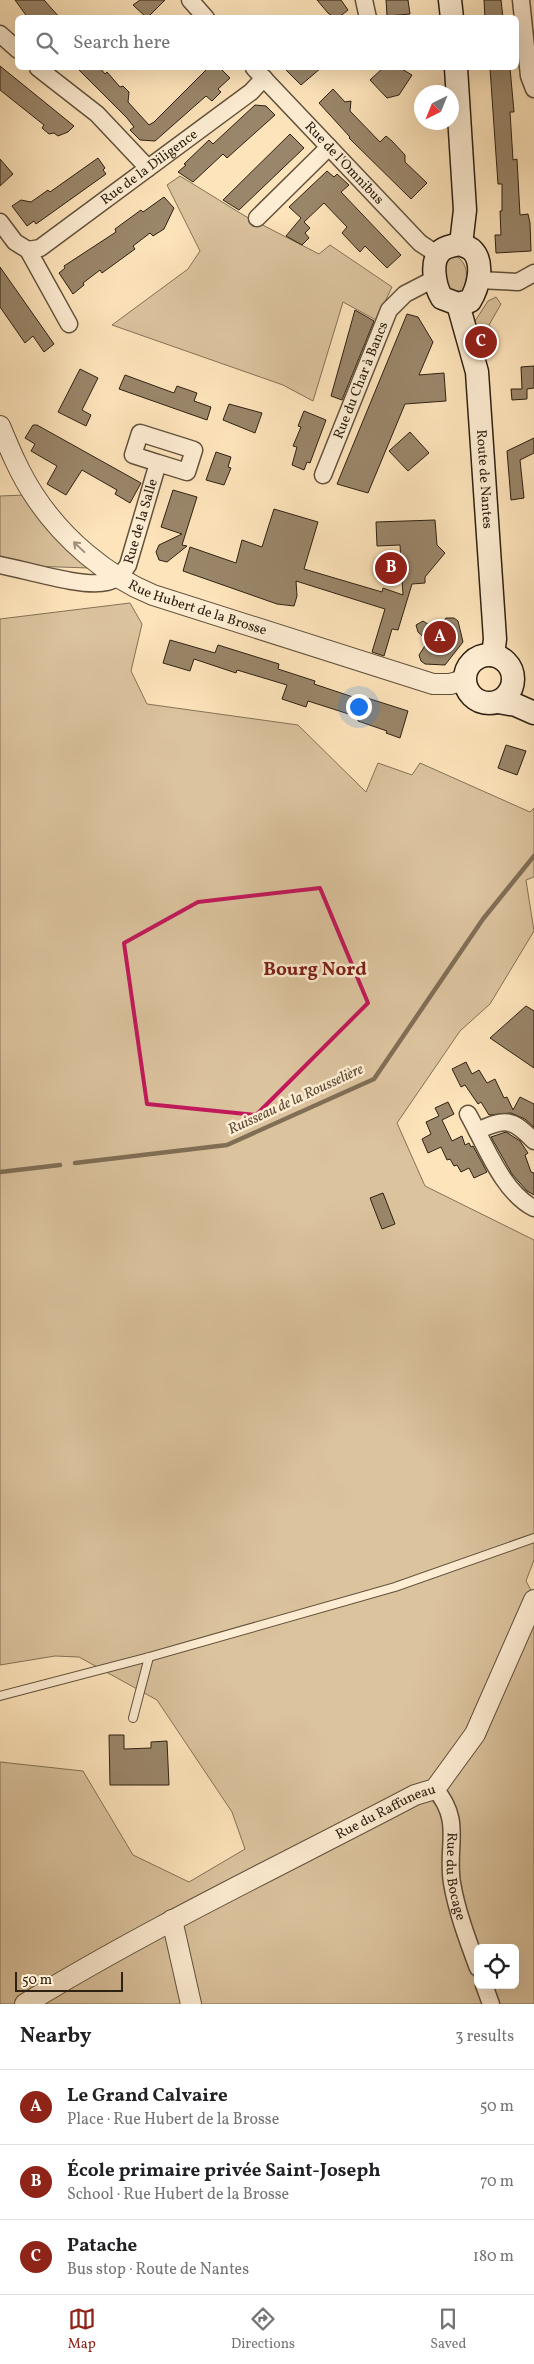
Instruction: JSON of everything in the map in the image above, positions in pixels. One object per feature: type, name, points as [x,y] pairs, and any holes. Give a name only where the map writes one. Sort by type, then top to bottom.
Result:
[{"type":"main road","points":[[450,0],[452,15]]},
{"type":"main road","points":[[456,70],[465,210],[461,244]]},
{"type":"main road","points":[[461,244],[473,251],[478,264],[478,280],[476,291],[470,301],[458,304],[442,298],[434,279],[438,255],[442,250],[461,244]]},
{"type":"main road","name":"Route de Nantes","points":[[458,304],[477,372],[495,639],[493,655]]},
{"type":"main road","points":[[498,702],[510,692],[512,684],[511,669],[506,662],[493,655],[477,658],[470,664],[465,680],[467,689],[472,696],[489,703],[516,704],[532,712]]},
{"type":"main road","points":[[512,684],[532,712]]},
{"type":"street","points":[[190,0],[203,15]]},
{"type":"street","points":[[364,0],[367,15]]},
{"type":"street","points":[[521,0],[528,76],[534,89]]},
{"type":"street","points":[[0,34],[15,47]]},
{"type":"street","points":[[41,70],[97,114],[148,168]]},
{"type":"street","name":"Rue de la Diligence","points":[[28,250],[40,248],[251,92],[259,73]]},
{"type":"street","name":"Rue de l'Omnibus","points":[[259,73],[420,243],[438,255]]},
{"type":"street","points":[[257,218],[329,147]]},
{"type":"street","points":[[0,222],[15,242],[28,250],[69,324]]},
{"type":"street","points":[[478,280],[518,282],[534,274]]},
{"type":"street","name":"Rue du Char à Bancs","points":[[323,475],[389,310],[405,294],[434,279]]},
{"type":"street","name":"Rue Hubert de la Brosse","points":[[0,426],[21,474],[34,496],[80,548],[130,586],[436,685],[465,680]]},
{"type":"street","name":"Rue de la Salle","points":[[117,577],[128,565],[158,463]]},
{"type":"street","points":[[0,565],[94,583],[109,582],[117,577]]},
{"type":"street","points":[[468,1114],[508,1186],[520,1200],[534,1208]]},
{"type":"street","points":[[477,1131],[498,1122],[506,1121],[519,1127],[534,1141]]},
{"type":"street","name":"Rue du Raffuneau","points":[[25,2004],[96,1960],[172,1920],[414,1795],[435,1789],[475,1734],[534,1600]]},
{"type":"street","name":"Rue du Bocage","points":[[435,1789],[445,1801],[452,1817],[452,1883],[474,1955]]},
{"type":"street","points":[[172,1920],[191,2004]]},
{"type":"street","points":[[485,1989],[491,2004]]},
{"type":"lane","points":[[0,1696],[149,1657],[395,1587],[534,1538]]},
{"type":"lane","points":[[133,1718],[149,1657]]},
{"type":"highlighted area","points":[[320,888],[368,1003],[256,1115],[147,1104],[124,943],[198,902]]},
{"type":"shaded area","points":[[180,176],[245,216],[319,254],[330,245],[392,287],[376,320],[343,302],[313,401],[283,385],[112,325],[188,269],[200,251],[167,185]]},
{"type":"shaded area","points":[[456,256],[465,266],[466,280],[464,290],[454,295],[444,288],[445,260]]},
{"type":"shaded area","points":[[496,297],[501,304],[489,325],[494,330],[489,340],[480,337],[475,321],[488,301]]},
{"type":"shaded area","points":[[25,495],[89,568],[0,565],[0,496]]},
{"type":"shaded area","points":[[130,603],[142,624],[131,671],[147,704],[298,725],[366,792],[378,763],[412,775],[420,763],[530,812],[534,808],[534,877],[526,880],[534,931],[490,1004],[460,1031],[397,1123],[425,1186],[534,1240],[534,1560],[526,1581],[534,1596],[534,2004],[0,2004],[0,1762],[83,1771],[133,1855],[189,1882],[245,1849],[232,1812],[157,1700],[79,1657],[55,1656],[0,1665],[0,619]]},
{"type":"building","points":[[15,0],[44,0],[57,15],[26,15]]},
{"type":"building","points":[[140,0],[165,0],[150,15],[144,15],[133,5]]},
{"type":"building","points":[[317,0],[341,0],[348,10],[342,15],[331,15]]},
{"type":"building","points":[[386,0],[408,0],[410,14],[387,15]]},
{"type":"building","points":[[484,0],[501,0],[503,15],[485,15]]},
{"type":"building","points":[[0,66],[74,126],[68,132],[58,136],[54,133],[49,134],[42,128],[44,125],[0,90]]},
{"type":"building","points":[[79,70],[102,70],[105,74],[107,72],[120,87],[123,86],[129,92],[128,102],[149,125],[206,70],[222,70],[230,78],[218,89],[221,92],[212,101],[206,96],[155,141],[140,140],[130,130],[134,127]]},
{"type":"building","points":[[286,70],[319,70],[301,85]]},
{"type":"building","points":[[381,70],[403,70],[412,75],[399,95],[387,98],[370,80]]},
{"type":"building","points":[[490,70],[510,70],[514,112],[510,112],[513,160],[517,159],[520,215],[528,214],[530,223],[531,251],[496,253],[495,235],[501,235],[500,211],[502,211],[502,184],[498,184]]},
{"type":"building","points":[[333,89],[345,102],[351,101],[350,111],[380,142],[386,136],[392,141],[405,155],[405,162],[427,183],[411,199],[349,138],[319,103]]},
{"type":"building","points":[[255,105],[266,106],[275,115],[227,158],[223,154],[193,182],[178,172],[209,140],[213,144]]},
{"type":"building","points":[[290,134],[304,148],[239,210],[223,200]]},
{"type":"building","points":[[98,158],[105,168],[103,170],[106,174],[36,224],[34,221],[27,226],[12,206],[21,200],[31,202],[48,190],[50,192]]},
{"type":"building","points":[[0,159],[13,174],[0,186]]},
{"type":"building","points":[[327,171],[334,177],[337,174],[349,185],[341,192],[401,255],[387,268],[365,246],[360,252],[342,233],[347,227],[324,203],[304,222],[310,228],[305,233],[309,238],[302,245],[286,236],[301,218],[289,207]]},
{"type":"building","points":[[164,197],[174,208],[164,229],[153,236],[150,233],[133,246],[135,249],[102,273],[100,270],[83,283],[84,285],[73,294],[59,273],[65,268],[64,266],[116,232],[115,229],[141,210],[143,212]]},
{"type":"building","points":[[0,267],[54,344],[44,352],[33,336],[25,343],[0,307]]},
{"type":"building","points":[[355,310],[374,321],[342,400],[331,396]]},
{"type":"building","points":[[407,314],[418,317],[433,342],[419,375],[444,373],[446,401],[405,404],[368,493],[337,484]]},
{"type":"building","points":[[534,366],[534,388],[527,389],[527,399],[512,400],[511,389],[522,389],[521,367]]},
{"type":"building","points":[[80,369],[98,378],[82,410],[91,415],[86,426],[58,412]]},
{"type":"building","points":[[125,375],[174,393],[177,386],[197,393],[194,401],[211,407],[207,420],[119,389]]},
{"type":"building","points":[[229,404],[262,413],[255,433],[223,420]]},
{"type":"building","points":[[304,411],[326,420],[310,463],[307,462],[304,470],[292,465],[297,447],[293,446],[301,427],[298,426]]},
{"type":"building","points":[[33,425],[37,425],[141,483],[130,503],[115,494],[117,490],[82,470],[66,495],[47,484],[57,466],[31,451],[35,444],[25,438]]},
{"type":"building","points":[[410,432],[429,453],[408,471],[389,451]]},
{"type":"building","points":[[534,438],[534,453],[520,460],[524,498],[511,500],[507,451]]},
{"type":"building","points":[[216,452],[231,457],[228,467],[231,468],[224,485],[206,480]]},
{"type":"building","points":[[173,490],[197,497],[182,545],[187,546],[167,562],[159,560],[156,552],[159,545],[182,534],[161,527]]},
{"type":"building","points":[[274,509],[318,522],[304,569],[382,592],[383,588],[403,595],[400,545],[377,546],[376,522],[435,520],[437,545],[445,553],[425,577],[425,583],[412,584],[398,630],[392,629],[384,656],[372,652],[385,609],[296,581],[297,596],[294,606],[277,604],[183,571],[190,547],[236,563],[242,540],[262,547]]},
{"type":"building","points":[[446,618],[454,618],[458,621],[463,642],[445,665],[425,664],[421,661],[419,655],[428,641],[418,632],[416,625],[423,621],[437,630]]},
{"type":"building","points":[[170,640],[215,653],[218,645],[279,664],[278,669],[315,681],[314,684],[362,700],[364,697],[408,711],[400,738],[386,733],[387,731],[358,721],[358,717],[308,701],[306,707],[282,699],[287,685],[237,670],[236,673],[194,659],[190,671],[163,663]]},
{"type":"building","points":[[506,745],[526,751],[517,775],[498,768]]},
{"type":"building","points":[[526,1006],[534,1011],[534,1068],[490,1038]]},
{"type":"building","points":[[466,1062],[472,1074],[479,1070],[487,1083],[495,1079],[504,1098],[507,1097],[513,1110],[520,1097],[534,1104],[534,1127],[525,1119],[511,1113],[489,1115],[481,1102],[478,1104],[465,1085],[461,1087],[452,1069]]},
{"type":"building","points":[[448,1102],[454,1114],[442,1120],[452,1141],[462,1136],[465,1145],[469,1143],[471,1147],[473,1146],[487,1172],[474,1178],[469,1168],[461,1172],[450,1159],[447,1160],[441,1147],[428,1153],[422,1139],[431,1134],[426,1122],[439,1116],[435,1108]]},
{"type":"building","points":[[506,1132],[520,1141],[528,1153],[525,1155],[531,1172],[534,1173],[534,1195],[527,1191],[512,1174],[491,1137]]},
{"type":"building","points":[[383,1193],[395,1224],[382,1229],[370,1198]]},
{"type":"building","points":[[109,1735],[124,1735],[124,1749],[151,1748],[151,1742],[167,1741],[169,1785],[110,1785]]},
{"type":"waterway","name":"Ruisseau de la Rousselière","points":[[75,1163],[227,1145],[374,1079],[483,919],[534,856]]},
{"type":"waterway","points":[[0,1172],[60,1165]]},
{"type":"place","name":"Patache","points":[[481,342]]},
{"type":"place","name":"École primaire privée Saint-Joseph","points":[[391,568]]},
{"type":"place","name":"Le Grand Calvaire","points":[[440,637]]},
{"type":"district","name":"Bourg Nord","points":[[315,970]]}]
